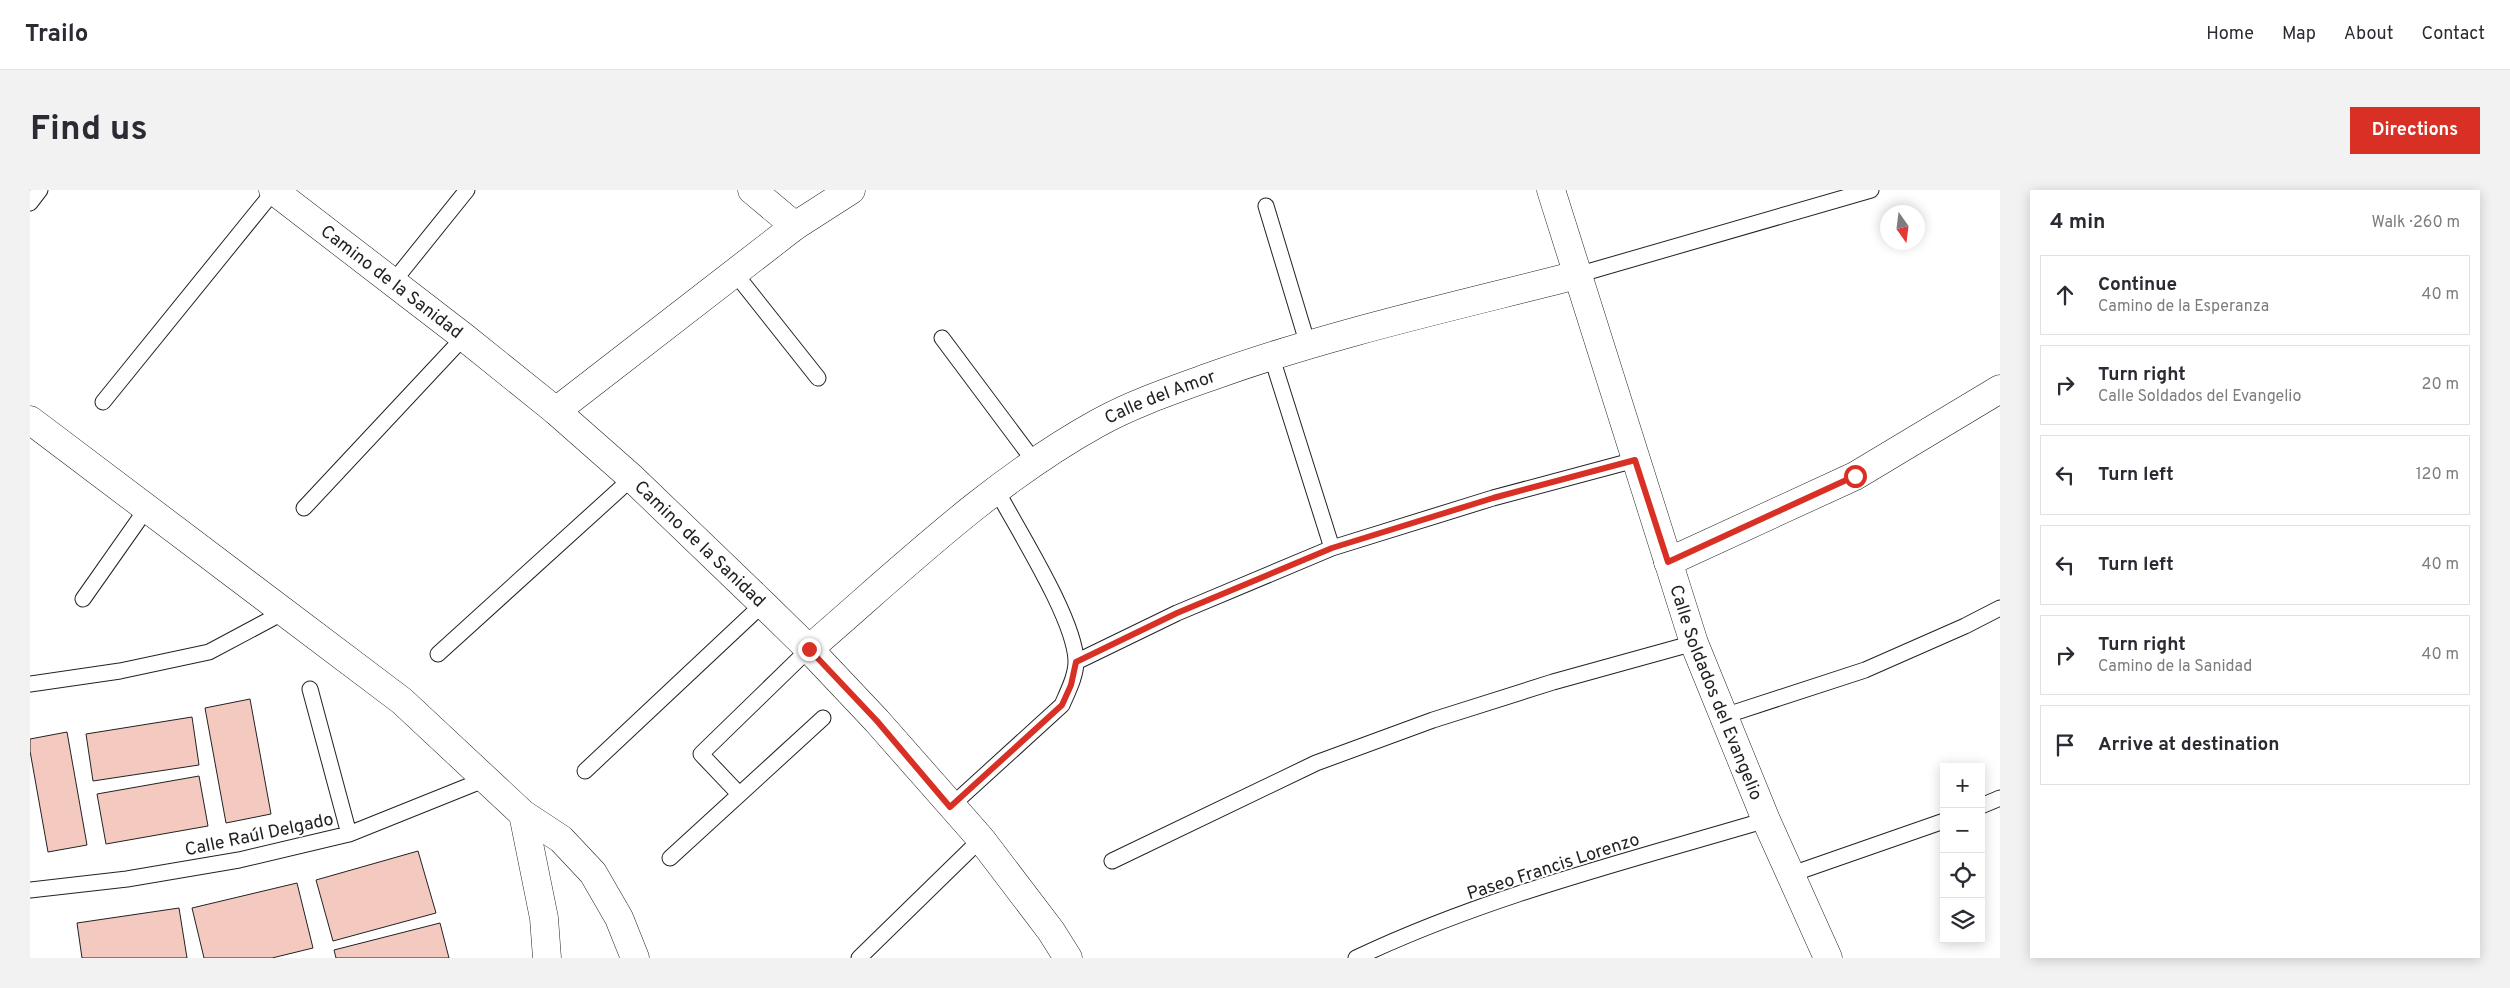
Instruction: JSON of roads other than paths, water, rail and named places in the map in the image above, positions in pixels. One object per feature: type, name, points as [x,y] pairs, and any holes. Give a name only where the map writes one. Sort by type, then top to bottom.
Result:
[{"type":"street","name":"Camino de la Sanidad","points":[[274,190],[556,410],[632,478],[763,604],[809,649],[877,721],[950,807],[981,839],[1051,931],[1068,958]]},
{"type":"street","points":[[752,190],[795,226]]},
{"type":"street","points":[[556,410],[795,226],[851,190]]},
{"type":"street","name":"Calle Soldados del Evangelio","points":[[1551,190],[1694,644],[1766,820],[1792,874],[1828,958]]},
{"type":"street","name":"Calle del Amor","points":[[809,649],[996,489],[1034,461],[1100,422],[1177,389],[1271,355],[1577,275]]},
{"type":"street","points":[[1668,562],[1855,476],[2000,389]]},
{"type":"street","points":[[30,420],[402,701],[523,814],[561,839],[593,873],[619,918],[635,958]]},
{"type":"street","points":[[523,814],[544,918],[547,958]]},
{"type":"lane","points":[[30,203],[40,190]]},
{"type":"lane","points":[[103,402],[274,190]]},
{"type":"lane","points":[[394,282],[467,190]]},
{"type":"lane","points":[[1577,275],[1871,190]]},
{"type":"lane","points":[[1266,206],[1308,345]]},
{"type":"lane","points":[[734,272],[818,378]]},
{"type":"lane","points":[[304,508],[464,337]]},
{"type":"lane","points":[[942,338],[1034,461]]},
{"type":"lane","points":[[1271,355],[1332,548]]},
{"type":"lane","points":[[1076,662],[1177,613],[1332,548],[1493,498],[1635,460]]},
{"type":"lane","points":[[438,654],[632,478]]},
{"type":"lane","points":[[950,807],[1062,705],[1071,685],[1076,662],[1072,639],[1060,608],[996,489]]},
{"type":"lane","points":[[83,599],[147,508]]},
{"type":"lane","points":[[585,771],[763,604]]},
{"type":"lane","points":[[1724,716],[1865,670],[1965,626],[2000,608]]},
{"type":"lane","points":[[30,684],[120,671],[209,652],[284,612]]},
{"type":"lane","points":[[1112,862],[1325,760],[1433,720],[1489,702],[1694,644]]},
{"type":"lane","points":[[739,794],[701,754],[809,649]]},
{"type":"lane","points":[[310,689],[349,834]]},
{"type":"lane","points":[[670,858],[823,718]]},
{"type":"lane","name":"Calle Raúl Delgado","points":[[30,890],[127,879],[239,860],[349,834],[486,778]]},
{"type":"lane","points":[[1985,804],[2000,798]]},
{"type":"lane","name":"Paseo Francis Lorenzo","points":[[1356,958],[1403,935],[1562,880],[1766,820]]},
{"type":"lane","points":[[1792,874],[1940,822]]},
{"type":"lane","points":[[859,958],[981,839]]}]
